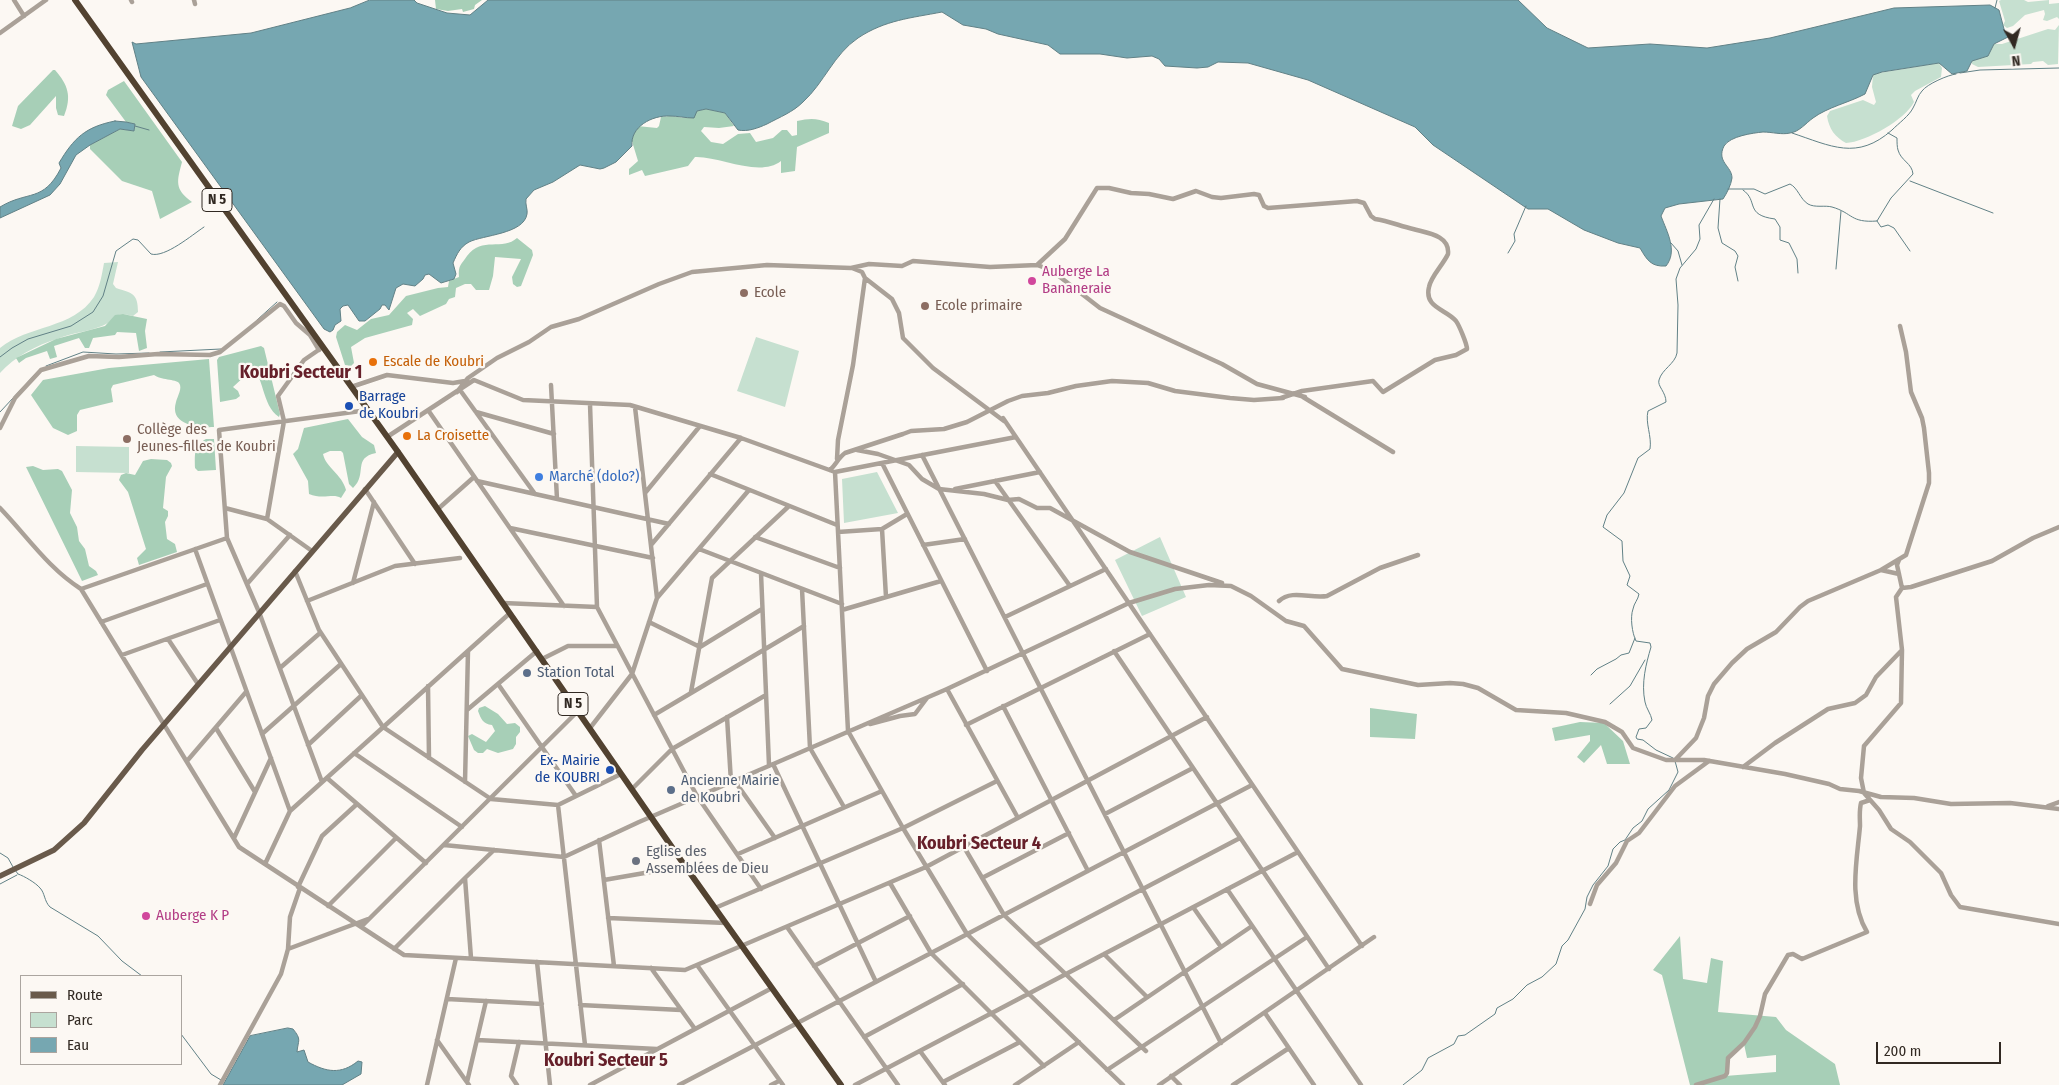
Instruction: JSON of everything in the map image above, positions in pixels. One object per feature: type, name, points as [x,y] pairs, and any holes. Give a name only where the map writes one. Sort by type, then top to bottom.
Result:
[{"type":"highway","name":"N 5","points":[[75,0],[398,452],[685,866],[841,1085]]},
{"type":"main road","points":[[0,876],[49,853],[72,836],[164,724],[398,452]]},
{"type":"street","points":[[14,0],[24,16]]},
{"type":"street","points":[[0,33],[46,0]]},
{"type":"street","points":[[1038,265],[1065,239],[1097,188],[1149,194],[1173,199],[1196,191],[1221,198],[1254,194],[1259,195],[1264,206],[1268,208],[1357,201],[1364,203],[1370,216],[1375,219],[1429,232],[1440,237],[1446,243],[1449,250],[1448,254],[1429,285],[1428,295],[1432,303],[1455,320],[1467,349],[1435,360],[1383,392],[1373,381],[1302,391],[1281,398]]},
{"type":"street","points":[[458,391],[465,381],[497,358],[529,342],[551,327],[579,319],[659,284],[692,272],[767,265],[851,268],[869,264],[902,266],[913,261],[990,266],[1038,265],[1051,270],[1100,308],[1222,364],[1257,384],[1305,397],[1393,452]]},
{"type":"street","points":[[851,268],[862,272],[865,278],[892,299],[899,313],[903,338],[933,368],[958,385],[988,411],[1004,420],[1362,946]]},
{"type":"street","points":[[865,278],[838,440],[837,459],[832,471],[838,532],[848,732],[967,934],[1123,1085]]},
{"type":"street","points":[[0,428],[15,398],[41,370],[89,356],[210,354],[220,352],[280,304],[284,306],[296,323],[322,348],[304,360],[278,396],[284,421],[267,519]]},
{"type":"street","points":[[1675,760],[1696,738],[1704,718],[1708,696],[1714,684],[1747,649],[1776,632],[1808,601],[1881,570],[1906,555],[1929,483],[1929,473],[1924,428],[1911,392],[1906,352],[1900,326]]},
{"type":"street","points":[[351,387],[387,375],[453,383],[472,382],[474,380],[523,400],[635,407],[741,438],[832,471],[1016,437]]},
{"type":"street","points":[[837,459],[845,453],[911,431],[944,429],[967,422],[1008,400],[1022,396],[1112,381],[1148,383],[1175,391],[1254,400],[1305,397]]},
{"type":"street","points":[[387,437],[472,382]]},
{"type":"street","points":[[551,384],[556,499]]},
{"type":"street","points":[[458,391],[476,412],[535,494]]},
{"type":"street","points":[[590,404],[597,607],[697,796],[761,889]]},
{"type":"street","points":[[635,407],[657,598]]},
{"type":"street","points":[[322,782],[260,612],[227,538],[219,430],[368,410]]},
{"type":"street","points":[[428,410],[564,606]]},
{"type":"street","points":[[476,412],[554,434]]},
{"type":"street","points":[[645,493],[700,426]]},
{"type":"street","points":[[651,545],[741,438]]},
{"type":"street","points":[[856,450],[897,460],[909,465],[922,479],[940,490],[984,494],[1008,500],[1019,500],[1037,508],[1050,508],[1130,552],[1231,586],[1251,596],[1286,621],[1304,626],[1342,669],[1418,685],[1463,684],[1478,688],[1516,710],[1566,713],[1606,722],[1622,732],[1633,748],[1666,760],[1709,761],[1785,774],[1829,784],[1840,789],[1881,797],[1914,798],[1951,804],[2010,802],[2059,809]]},
{"type":"street","points":[[922,455],[1221,1043]]},
{"type":"street","points":[[882,463],[986,671]]},
{"type":"street","points":[[950,490],[1040,472]]},
{"type":"street","points":[[710,474],[837,524]]},
{"type":"street","points":[[438,509],[474,477]]},
{"type":"street","points":[[478,481],[669,524]]},
{"type":"street","points":[[994,481],[1070,586]]},
{"type":"street","points":[[365,489],[415,564]]},
{"type":"street","points":[[590,728],[632,674],[657,598],[748,490]]},
{"type":"street","points":[[353,583],[374,502]]},
{"type":"street","points":[[691,692],[712,578],[789,506]]},
{"type":"street","points":[[0,508],[46,560],[66,580],[81,589],[239,847],[404,955],[685,970],[926,867],[1207,717]]},
{"type":"street","points":[[225,508],[267,519],[312,551]]},
{"type":"street","points":[[838,532],[882,529],[907,514]]},
{"type":"street","points":[[2059,527],[2033,538],[1992,561],[1911,587],[1902,588],[1896,596],[1902,650],[1901,703],[1864,746],[1861,778],[1864,793],[1891,829],[1910,842],[1941,873],[1951,895],[1960,907],[2059,924]]},
{"type":"street","points":[[510,528],[653,558]]},
{"type":"street","points":[[882,529],[886,597]]},
{"type":"street","points":[[247,584],[290,535]]},
{"type":"street","points":[[755,537],[840,568]]},
{"type":"street","points":[[81,589],[227,538]]},
{"type":"street","points":[[923,545],[965,539]]},
{"type":"street","points":[[195,549],[290,810]]},
{"type":"street","points":[[698,549],[802,589],[842,607],[886,597],[941,581]]},
{"type":"street","points":[[1279,601],[1288,595],[1327,596],[1380,568],[1418,555]]},
{"type":"street","points":[[307,601],[395,566],[460,558]]},
{"type":"street","points":[[1899,560],[1897,564],[1898,574],[1902,588]]},
{"type":"street","points":[[1005,617],[1106,569]]},
{"type":"street","points":[[1881,570],[1898,574]]},
{"type":"street","points":[[295,571],[320,633],[383,727],[490,799],[558,804],[621,774]]},
{"type":"street","points":[[761,573],[771,764],[876,982]]},
{"type":"street","points":[[101,622],[208,584]]},
{"type":"street","points":[[444,846],[564,857],[651,816],[928,698],[1129,603],[1187,586],[1231,586]]},
{"type":"street","points":[[802,589],[810,748],[844,807]]},
{"type":"street","points":[[503,603],[597,607]]},
{"type":"street","points":[[700,647],[762,609]]},
{"type":"street","points":[[265,864],[290,810],[510,612]]},
{"type":"street","points":[[122,656],[220,620]]},
{"type":"street","points":[[649,622],[700,647]]},
{"type":"street","points":[[654,715],[804,626]]},
{"type":"street","points":[[280,668],[320,633]]},
{"type":"street","points":[[966,725],[1150,634]]},
{"type":"street","points":[[168,639],[198,684]]},
{"type":"street","points":[[542,659],[568,646],[617,646]]},
{"type":"street","points":[[465,782],[468,650]]},
{"type":"street","points":[[1743,767],[1775,742],[1828,709],[1855,703],[1866,694],[1876,677],[1902,650]]},
{"type":"street","points":[[467,710],[537,651]]},
{"type":"street","points":[[1114,651],[1329,969]]},
{"type":"street","points":[[262,734],[341,664]]},
{"type":"street","points":[[498,684],[576,796]]},
{"type":"street","points":[[428,686],[429,758]]},
{"type":"street","points":[[947,689],[1018,818]]},
{"type":"street","points":[[187,761],[246,692]]},
{"type":"street","points":[[308,745],[362,695]]},
{"type":"street","points":[[632,789],[672,749],[766,695]]},
{"type":"street","points":[[863,725],[915,714],[928,698]]},
{"type":"street","points":[[1003,706],[1088,871]]},
{"type":"street","points":[[361,927],[578,711]]},
{"type":"street","points":[[727,717],[732,781],[775,838]]},
{"type":"street","points":[[216,728],[255,792]]},
{"type":"street","points":[[354,753],[462,827]]},
{"type":"street","points":[[234,838],[271,758]]},
{"type":"street","points":[[1590,904],[1597,884],[1616,863],[1627,841],[1638,833],[1676,786],[1709,761]]},
{"type":"street","points":[[1105,814],[1193,768]]},
{"type":"street","points":[[327,778],[426,863]]},
{"type":"street","points":[[715,908],[903,828],[997,781]]},
{"type":"street","points":[[678,1085],[1252,785]]},
{"type":"street","points":[[738,854],[882,791]]},
{"type":"street","points":[[1696,1085],[1725,1076],[1728,1058],[1744,1043],[1755,1027],[1760,1016],[1765,994],[1788,955],[1793,954],[1802,959],[1867,932],[1861,922],[1857,905],[1855,860],[1861,803],[1870,800]]},
{"type":"street","points":[[2047,806],[2059,802]]},
{"type":"street","points":[[220,1085],[281,974],[288,950],[290,917],[299,887],[322,836],[358,804]]},
{"type":"street","points":[[558,804],[585,1045]]},
{"type":"street","points":[[982,878],[1069,833]]},
{"type":"street","points":[[328,906],[396,838]]},
{"type":"street","points":[[1036,945],[1240,838]]},
{"type":"street","points":[[599,840],[614,966]]},
{"type":"street","points":[[964,847],[1004,915],[1146,1051]]},
{"type":"street","points":[[394,948],[494,850]]},
{"type":"street","points":[[855,1085],[1298,852]]},
{"type":"street","points":[[604,880],[685,866]]},
{"type":"street","points":[[465,878],[471,958]]},
{"type":"street","points":[[890,883],[931,953],[1044,1066]]},
{"type":"street","points":[[1227,889],[1361,1085]]},
{"type":"street","points":[[1193,908],[1221,947]]},
{"type":"street","points":[[814,966],[910,916]]},
{"type":"street","points":[[288,950],[372,917]]},
{"type":"street","points":[[608,918],[726,923]]},
{"type":"street","points":[[1114,1020],[1252,926]]},
{"type":"street","points":[[786,927],[898,1085]]},
{"type":"street","points":[[1107,1070],[1307,937]]},
{"type":"street","points":[[1159,1085],[1374,937]]},
{"type":"street","points":[[1104,954],[1147,997]]},
{"type":"street","points":[[426,1085],[456,958]]},
{"type":"street","points":[[537,962],[550,1085]]},
{"type":"street","points":[[697,965],[781,1083],[771,1085]]},
{"type":"street","points":[[651,968],[695,1029]]},
{"type":"street","points":[[864,1036],[962,984]]},
{"type":"street","points":[[590,1085],[772,988]]},
{"type":"street","points":[[447,999],[542,1004]]},
{"type":"street","points":[[468,1084],[486,1001]]},
{"type":"street","points":[[580,1005],[681,1010]]},
{"type":"street","points":[[1265,1013],[1314,1085]]},
{"type":"street","points":[[437,1040],[468,1084]]},
{"type":"street","points":[[477,1040],[658,1049]]},
{"type":"street","points":[[517,1085],[511,1076],[518,1042]]},
{"type":"street","points":[[920,1051],[944,1084],[1020,1042]]},
{"type":"street","points":[[1015,1085],[1079,1042]]},
{"type":"street","points":[[1235,1085],[1289,1048]]},
{"type":"street","points":[[1171,1076],[1180,1085]]},
{"type":"green space","points":[[435,0],[482,0],[475,5],[474,9],[463,12],[462,9],[448,11],[436,9]]},
{"type":"green space","points":[[2024,0],[2028,2],[2049,0],[2049,4],[2059,3],[2059,19],[2057,17],[2047,21],[2043,20],[2044,10],[2025,15],[2013,26],[2007,28],[2003,25],[2005,21],[1999,1]]},
{"type":"green space","points":[[2059,25],[2058,64],[2048,65],[2043,61],[2031,64],[1978,67],[1972,64],[1972,61],[1988,56],[1994,44],[2002,44],[2048,29],[2055,30]]},
{"type":"green space","points":[[1939,63],[1942,68],[1941,77],[1915,91],[1911,95],[1914,102],[1910,109],[1894,122],[1864,139],[1854,142],[1846,143],[1833,132],[1827,116],[1830,111],[1863,100],[1874,105],[1876,102],[1872,87],[1873,74]]},
{"type":"green space","points":[[55,70],[66,86],[68,102],[64,116],[58,115],[56,96],[30,125],[21,129],[12,126],[18,106]]},
{"type":"green space","points":[[124,81],[182,162],[178,184],[182,193],[192,202],[160,219],[152,191],[122,181],[90,149],[90,145],[120,129],[134,131],[135,124],[126,122],[106,95],[108,90]]},
{"type":"green space","points":[[706,109],[725,113],[734,126],[704,127],[701,131],[711,142],[723,144],[738,134],[750,133],[756,142],[773,138],[782,130],[787,130],[792,136],[797,135],[797,121],[810,119],[829,123],[829,133],[797,147],[795,171],[781,173],[781,161],[772,166],[751,167],[695,157],[688,166],[645,176],[642,170],[629,175],[629,169],[638,161],[631,138],[637,126],[657,128],[661,117],[686,118],[697,111]]},
{"type":"green space","points":[[517,238],[532,250],[533,255],[521,286],[517,287],[513,284],[512,277],[521,259],[495,257],[489,290],[476,290],[471,284],[465,284],[456,288],[455,297],[449,299],[446,304],[420,316],[413,309],[407,313],[413,319],[412,325],[365,338],[351,347],[354,363],[351,366],[345,365],[336,337],[337,332],[345,325],[357,330],[371,319],[389,315],[406,296],[448,287],[449,281],[459,277],[460,265],[473,250],[486,245],[511,242]]},
{"type":"green space","points":[[118,262],[113,284],[116,288],[126,291],[135,297],[138,312],[133,316],[117,315],[107,324],[62,337],[26,352],[0,373],[0,348],[24,335],[62,321],[85,307],[94,297],[104,263]]},
{"type":"green space","points":[[123,314],[147,319],[145,331],[147,348],[139,351],[136,333],[117,332],[115,335],[93,338],[89,348],[85,348],[79,338],[54,346],[57,357],[50,359],[47,351],[26,358],[19,363],[16,358],[56,339],[105,326],[115,315]]},
{"type":"green space","points":[[756,337],[799,351],[785,407],[737,391]]},
{"type":"green space","points":[[261,346],[264,348],[280,414],[279,417],[269,405],[258,375],[249,364],[246,375],[233,387],[240,396],[236,399],[220,402],[217,360],[219,357]]},
{"type":"green space","points":[[209,359],[214,427],[193,426],[181,420],[175,410],[180,390],[179,383],[154,375],[113,385],[111,389],[113,402],[80,410],[77,415],[77,431],[68,435],[53,428],[31,395],[43,380],[109,368]]},
{"type":"green space","points":[[348,419],[362,437],[374,445],[376,453],[364,459],[360,477],[353,488],[349,484],[343,453],[341,451],[330,451],[323,454],[327,463],[344,484],[346,490],[341,498],[309,494],[308,481],[293,454],[298,449],[304,428]]},
{"type":"green space","points":[[206,439],[214,439],[216,470],[198,471],[195,468],[196,451],[199,445]]},
{"type":"green space","points":[[76,446],[129,447],[129,473],[76,472]]},
{"type":"green space","points":[[151,459],[167,460],[172,466],[166,477],[163,508],[168,511],[165,522],[167,539],[175,544],[177,552],[139,565],[137,558],[146,549],[128,492],[119,480],[121,475],[126,473],[135,475],[143,461]]},
{"type":"green space","points":[[33,466],[43,470],[58,469],[62,471],[72,490],[70,513],[77,527],[79,541],[85,549],[89,566],[98,575],[82,581],[26,467]]},
{"type":"green space","points":[[877,472],[898,513],[844,523],[842,479]]},
{"type":"green space","points":[[1160,537],[1186,597],[1142,616],[1115,560]]},
{"type":"green space","points":[[485,706],[498,714],[507,724],[515,723],[520,727],[520,732],[516,737],[516,744],[513,749],[498,753],[487,749],[483,753],[478,753],[474,750],[468,736],[472,734],[486,742],[495,731],[492,725],[486,724],[479,714],[479,708]]},
{"type":"green space","points":[[1370,708],[1417,714],[1415,739],[1370,737]]},
{"type":"green space","points":[[1580,722],[1604,723],[1623,741],[1630,764],[1607,764],[1601,745],[1584,763],[1577,757],[1590,741],[1590,735],[1555,741],[1552,728]]},
{"type":"green space","points":[[1680,936],[1683,979],[1707,983],[1711,958],[1723,961],[1718,1012],[1776,1017],[1786,1030],[1835,1064],[1840,1085],[1690,1085],[1662,975],[1653,970]],"holes":[[[1744,1044],[1747,1058],[1776,1055],[1776,1072],[1725,1076],[1730,1054]]]},
{"type":"water","points":[[370,0],[414,0],[417,3],[447,13],[470,15],[488,0],[1518,0],[1547,28],[1588,48],[1650,44],[1707,48],[1770,38],[1894,8],[1990,5],[1999,10],[2008,37],[1994,44],[1988,56],[1972,61],[1967,71],[1952,74],[1939,63],[1882,72],[1873,75],[1865,94],[1819,114],[1796,131],[1784,134],[1759,132],[1731,140],[1724,146],[1722,151],[1723,160],[1730,170],[1732,178],[1729,189],[1723,199],[1679,204],[1665,208],[1661,216],[1670,241],[1671,254],[1666,266],[1661,266],[1650,262],[1640,248],[1618,243],[1584,230],[1548,209],[1528,209],[1433,145],[1415,127],[1308,80],[1248,63],[1218,62],[1208,67],[1197,68],[1165,66],[1159,59],[1152,56],[1127,58],[1100,54],[1060,54],[1048,45],[963,25],[942,12],[888,23],[858,38],[842,52],[817,86],[799,106],[760,127],[738,130],[725,113],[706,109],[697,111],[694,118],[663,116],[644,123],[635,133],[632,139],[632,146],[616,162],[600,169],[580,165],[553,182],[534,190],[526,199],[527,214],[519,226],[469,242],[463,246],[453,263],[456,274],[454,279],[441,283],[429,274],[425,275],[415,286],[403,284],[396,288],[389,310],[385,305],[382,305],[380,309],[365,321],[359,321],[348,305],[343,306],[340,309],[341,321],[330,332],[324,329],[141,77],[132,42],[136,44],[251,33],[350,8]]},
{"type":"water","points":[[115,121],[135,124],[134,131],[120,129],[90,145],[76,155],[60,184],[50,195],[0,218],[0,207],[41,191],[48,186],[61,168],[59,163],[64,154],[75,140],[88,130]]},
{"type":"water","points":[[288,1028],[293,1029],[298,1036],[297,1052],[304,1050],[308,1062],[327,1070],[339,1070],[358,1061],[362,1062],[361,1074],[342,1085],[223,1085],[250,1036]]},
{"type":"waterway","points":[[1995,8],[1997,0]]},
{"type":"waterway","points":[[1960,73],[1980,70],[2059,68]]},
{"type":"waterway","points":[[1792,133],[1844,148],[1867,145],[1879,140],[1906,117],[1925,88],[1938,80],[1956,74]]},
{"type":"waterway","points":[[135,126],[149,130]]},
{"type":"waterway","points":[[1728,189],[1754,189],[1765,194],[1790,184],[1808,204],[1839,209],[1856,219],[1877,221],[1891,198],[1913,174],[1911,167],[1899,154],[1897,138],[1888,133]]},
{"type":"waterway","points":[[1910,181],[1993,213]]},
{"type":"waterway","points":[[1743,190],[1748,194],[1755,211],[1765,217],[1775,219],[1780,227],[1780,240],[1789,243],[1797,259],[1798,273]]},
{"type":"waterway","points":[[1673,758],[1636,737],[1639,729],[1646,728],[1652,720],[1644,695],[1646,667],[1651,647],[1650,643],[1636,641],[1633,634],[1632,612],[1639,594],[1627,585],[1630,576],[1623,561],[1622,541],[1603,527],[1607,515],[1624,493],[1638,458],[1650,449],[1648,411],[1666,402],[1659,380],[1677,353],[1678,305],[1676,279],[1680,268],[1696,249],[1700,239],[1699,225],[1714,199]]},
{"type":"waterway","points":[[1720,199],[1718,228],[1722,243],[1735,251],[1738,256],[1735,267],[1738,281]]},
{"type":"waterway","points":[[1508,253],[1515,241],[1514,234],[1526,206]]},
{"type":"waterway","points":[[1836,269],[1841,211]]},
{"type":"waterway","points":[[1877,221],[1881,227],[1888,225],[1894,228],[1910,251]]},
{"type":"waterway","points":[[0,357],[28,339],[71,326],[93,312],[103,296],[116,251],[133,239],[138,240],[151,254],[164,253],[204,227]]},
{"type":"waterway","points":[[1671,243],[1678,251],[1682,265]]},
{"type":"waterway","points":[[257,320],[277,302]]},
{"type":"waterway","points":[[160,352],[221,349]]},
{"type":"waterway","points":[[46,366],[83,352],[149,353]]},
{"type":"waterway","points":[[0,412],[40,369]]},
{"type":"waterway","points":[[1591,675],[1597,669],[1621,655],[1629,653],[1635,638]]},
{"type":"waterway","points":[[1610,704],[1630,686],[1645,660]]},
{"type":"waterway","points":[[1403,1085],[1422,1070],[1428,1058],[1454,1044],[1458,1036],[1465,1035],[1495,1014],[1497,1008],[1513,999],[1527,985],[1542,977],[1556,964],[1562,946],[1568,940],[1585,909],[1587,897],[1593,885],[1608,866],[1613,849],[1625,840],[1633,828],[1642,821],[1648,809],[1669,790],[1678,772],[1675,761]]},
{"type":"waterway","points":[[0,853],[8,858],[13,867]]},
{"type":"waterway","points":[[15,870],[42,890],[50,907],[98,936],[122,961],[141,975]]},
{"type":"waterway","points":[[0,884],[17,875]]},
{"type":"waterway","points":[[182,1035],[211,1074],[221,1080]]},
{"type":"place","name":"Auberge La Bananeraie","points":[[1032,281]]},
{"type":"place","name":"Ecole","points":[[744,293]]},
{"type":"place","name":"Ecole primaire","points":[[925,306]]},
{"type":"place","name":"Escale de Koubri","points":[[373,362]]},
{"type":"place","name":"Barrage de Koubri","points":[[349,406]]},
{"type":"place","name":"La Croisette","points":[[407,436]]},
{"type":"place","name":"Collège des Jeunes-filles de Koubri","points":[[127,439]]},
{"type":"place","name":"Marché (dolo?)","points":[[539,477]]},
{"type":"place","name":"Station Total","points":[[527,673]]},
{"type":"place","name":"Ex- Mairie de KOUBRI","points":[[610,770]]},
{"type":"place","name":"Ancienne Mairie de Koubri","points":[[671,790]]},
{"type":"place","name":"Eglise des Assemblées de Dieu","points":[[636,861]]},
{"type":"place","name":"Auberge K P","points":[[146,916]]},
{"type":"district","name":"Koubri Secteur 1","points":[[301,373]]},
{"type":"district","name":"Koubri Secteur 4","points":[[979,844]]},
{"type":"district","name":"Koubri Secteur 5","points":[[606,1061]]}]
